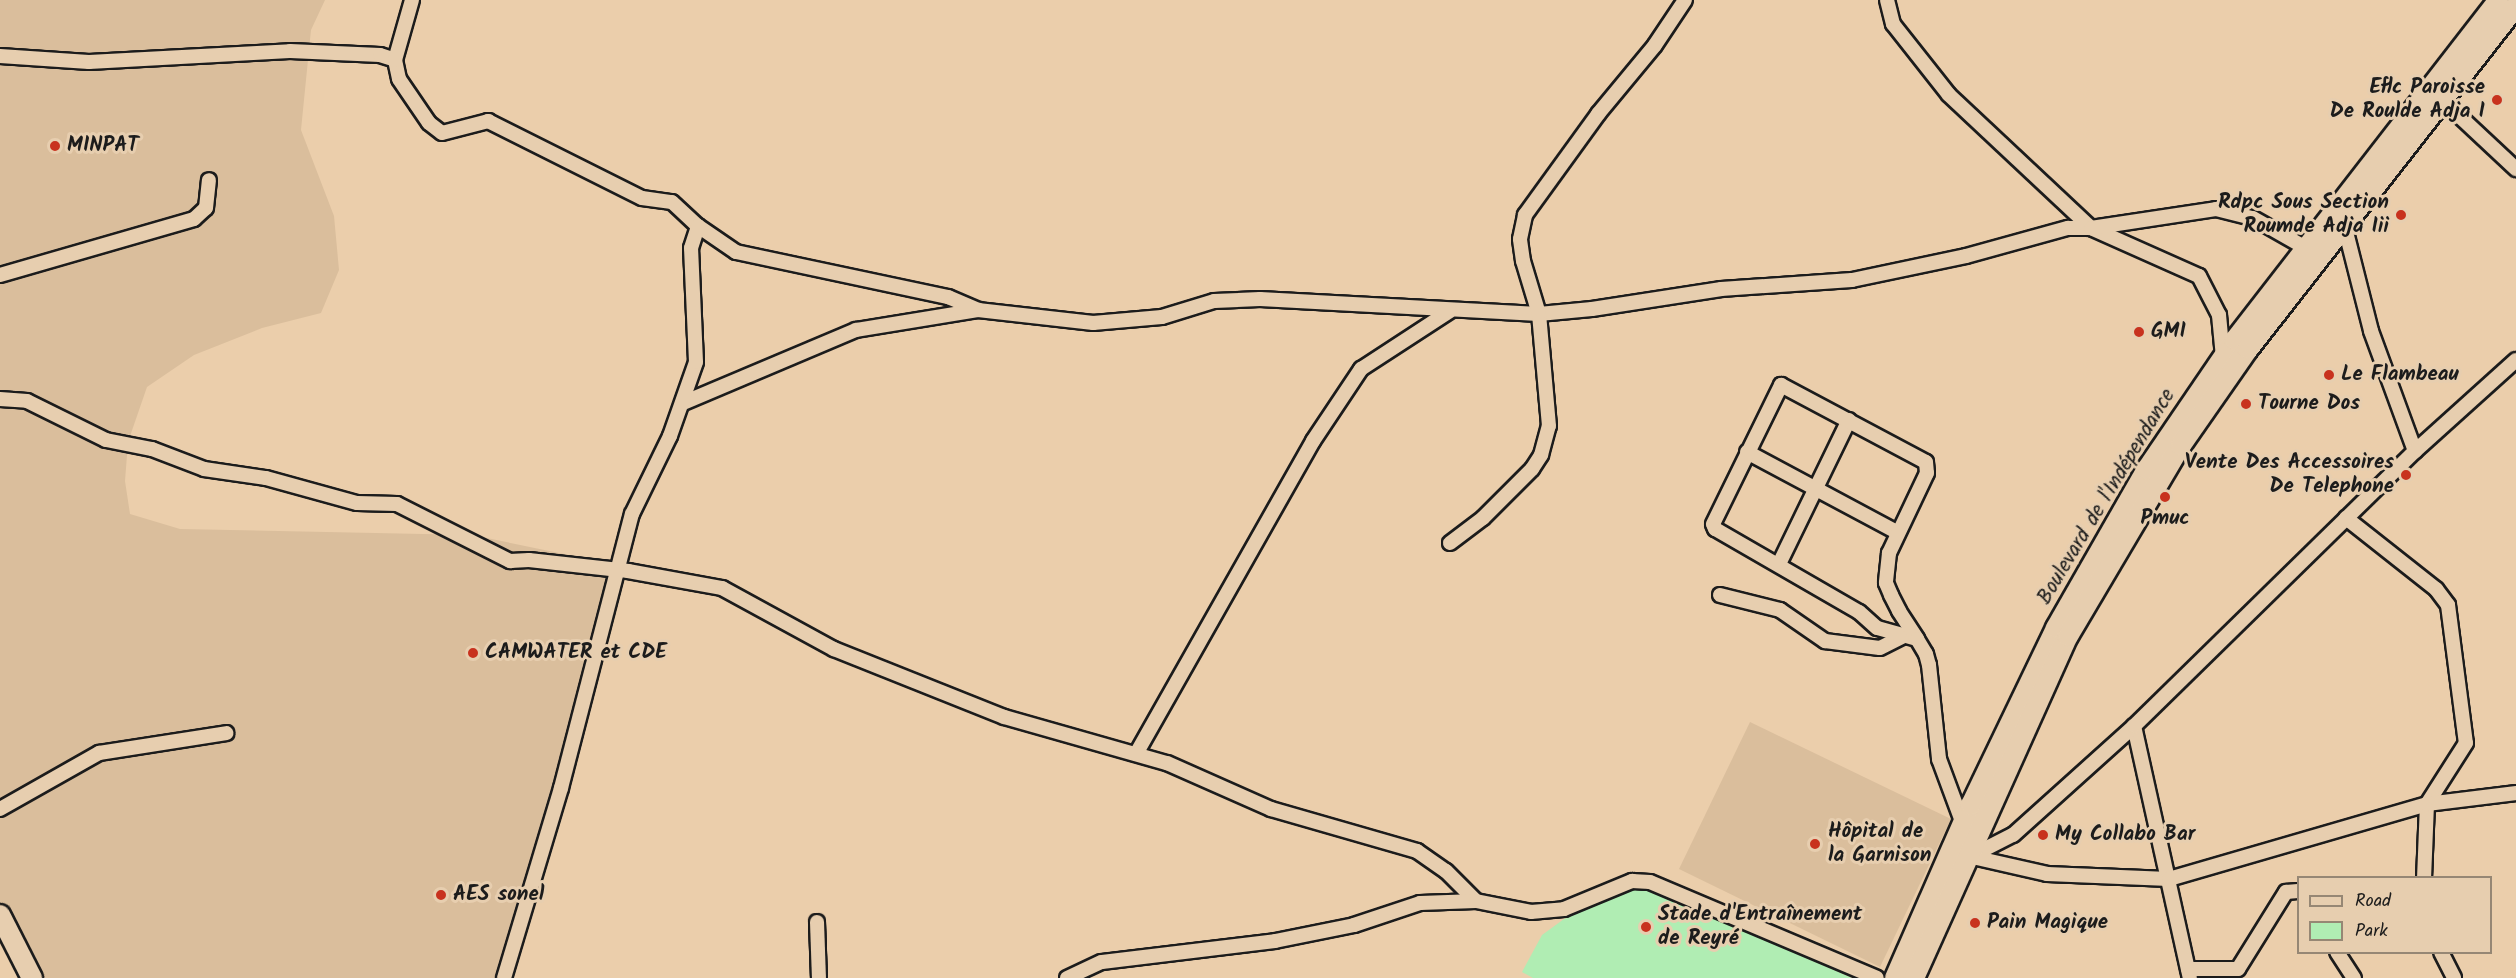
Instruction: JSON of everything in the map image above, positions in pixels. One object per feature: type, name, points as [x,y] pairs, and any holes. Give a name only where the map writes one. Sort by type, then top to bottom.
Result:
[{"type":"main road","name":"Boulevard de l'Indépendance","points":[[1895,978],[1963,824],[2056,628],[2147,469],[2223,357],[2499,0]]},
{"type":"main road","name":"Boulevard de l'Indépendance","points":[[1919,976],[1969,853],[2068,636],[2163,476],[2247,349],[2516,6]]},
{"type":"main road","points":[[0,915],[32,978]]},
{"type":"street","points":[[412,0],[395,60],[399,79],[429,123],[442,133],[488,121],[642,198],[672,202],[698,226],[736,252],[752,257],[796,262],[948,297],[978,310]]},
{"type":"street","points":[[1450,543],[1515,488],[1541,455],[1548,426],[1539,314],[1523,261],[1520,238],[1525,215],[1685,0]]},
{"type":"street","points":[[1887,0],[1893,24],[1949,95],[2091,228],[2199,276],[2219,315],[2223,357]]},
{"type":"street","points":[[0,56],[130,62],[290,51],[380,55],[395,60]]},
{"type":"street","points":[[2441,99],[2516,169]]},
{"type":"street","points":[[0,275],[194,219],[206,208],[209,180]]},
{"type":"street","points":[[683,403],[856,330],[978,310],[1113,324],[1162,317],[1214,301],[1248,300],[1539,314],[1721,289],[1852,280],[1966,256],[2068,228],[2091,228],[2216,209],[2253,218],[2306,248]]},
{"type":"street","points":[[2344,224],[2371,331],[2415,451]]},
{"type":"street","points":[[504,978],[561,788],[635,505],[683,403],[698,346],[691,248],[698,226]]},
{"type":"street","points":[[1137,754],[1313,441],[1361,369],[1449,311]]},
{"type":"street","points":[[1969,853],[1979,852],[2013,835],[2134,726],[2415,451],[2516,360]]},
{"type":"street","points":[[1917,639],[1902,637],[1877,628],[1859,612],[1779,564],[1719,532],[1713,524],[1781,386],[1926,462],[1926,473],[1889,553],[1887,583],[1917,639],[1929,665],[1942,774],[1963,824]]},
{"type":"street","points":[[0,399],[33,403],[106,440],[152,449],[204,469],[266,478],[357,503],[397,504],[510,561],[530,560],[618,571],[722,588],[834,649],[1004,717],[1167,763],[1263,807],[1417,851],[1446,871],[1476,901]]},
{"type":"street","points":[[1779,564],[1849,420]]},
{"type":"street","points":[[1747,452],[1897,532]]},
{"type":"street","points":[[2346,518],[2436,589],[2448,605],[2466,743],[2427,804],[2424,876]]},
{"type":"street","points":[[1720,595],[1780,610],[1825,641],[1880,648],[1902,637]]},
{"type":"street","points":[[2134,726],[2189,974],[2238,969],[2286,892],[2297,891]]},
{"type":"street","points":[[0,809],[99,753],[226,733]]},
{"type":"street","points":[[1969,853],[2046,873],[2169,879],[2427,804],[2516,793]]},
{"type":"street","points":[[1066,978],[1102,962],[1275,941],[1354,925],[1420,903],[1476,901],[1532,912],[1564,909],[1632,881],[1650,882],[1877,978]]},
{"type":"street","points":[[817,922],[819,978]]},
{"type":"street","points":[[2338,954],[2354,978]]},
{"type":"street","points":[[2441,954],[2454,978]]},
{"type":"shaded area","points":[[0,0],[325,0],[311,30],[301,130],[334,216],[339,270],[321,313],[262,328],[194,355],[147,387],[128,442],[125,481],[130,514],[180,529],[472,535],[622,566],[499,978],[33,978],[0,911]]},
{"type":"shaded area","name":"Hôpital de la Garnison","points":[[1750,722],[1951,819],[1880,967],[1679,869]]},
{"type":"green space","name":"Stade d'Entraînement de Reyré","points":[[1638,886],[1663,893],[1852,978],[1533,978],[1522,972],[1542,935],[1564,919]]},
{"type":"place","name":"Eflc Paroisse De Roulde Adja I","points":[[2497,100]]},
{"type":"place","name":"MINPAT","points":[[55,146]]},
{"type":"place","name":"Rdpc Sous Section Roumde Adja Iii","points":[[2401,215]]},
{"type":"place","name":"GMI","points":[[2139,332]]},
{"type":"place","name":"Le Flambeau","points":[[2329,375]]},
{"type":"place","name":"Tourne Dos","points":[[2246,404]]},
{"type":"place","name":"Vente Des Accessoires De Telephone","points":[[2406,475]]},
{"type":"place","name":"Pmuc","points":[[2165,497]]},
{"type":"place","name":"CAMWATER et CDE","points":[[473,653]]},
{"type":"place","name":"My Collabo Bar","points":[[2043,835]]},
{"type":"place","name":"Hôpital de la Garnison","points":[[1815,844]]},
{"type":"place","name":"AES sonel","points":[[441,895]]},
{"type":"place","name":"Pain Magique","points":[[1975,923]]},
{"type":"place","name":"Stade d'Entraînement de Reyré","points":[[1646,927]]}]
